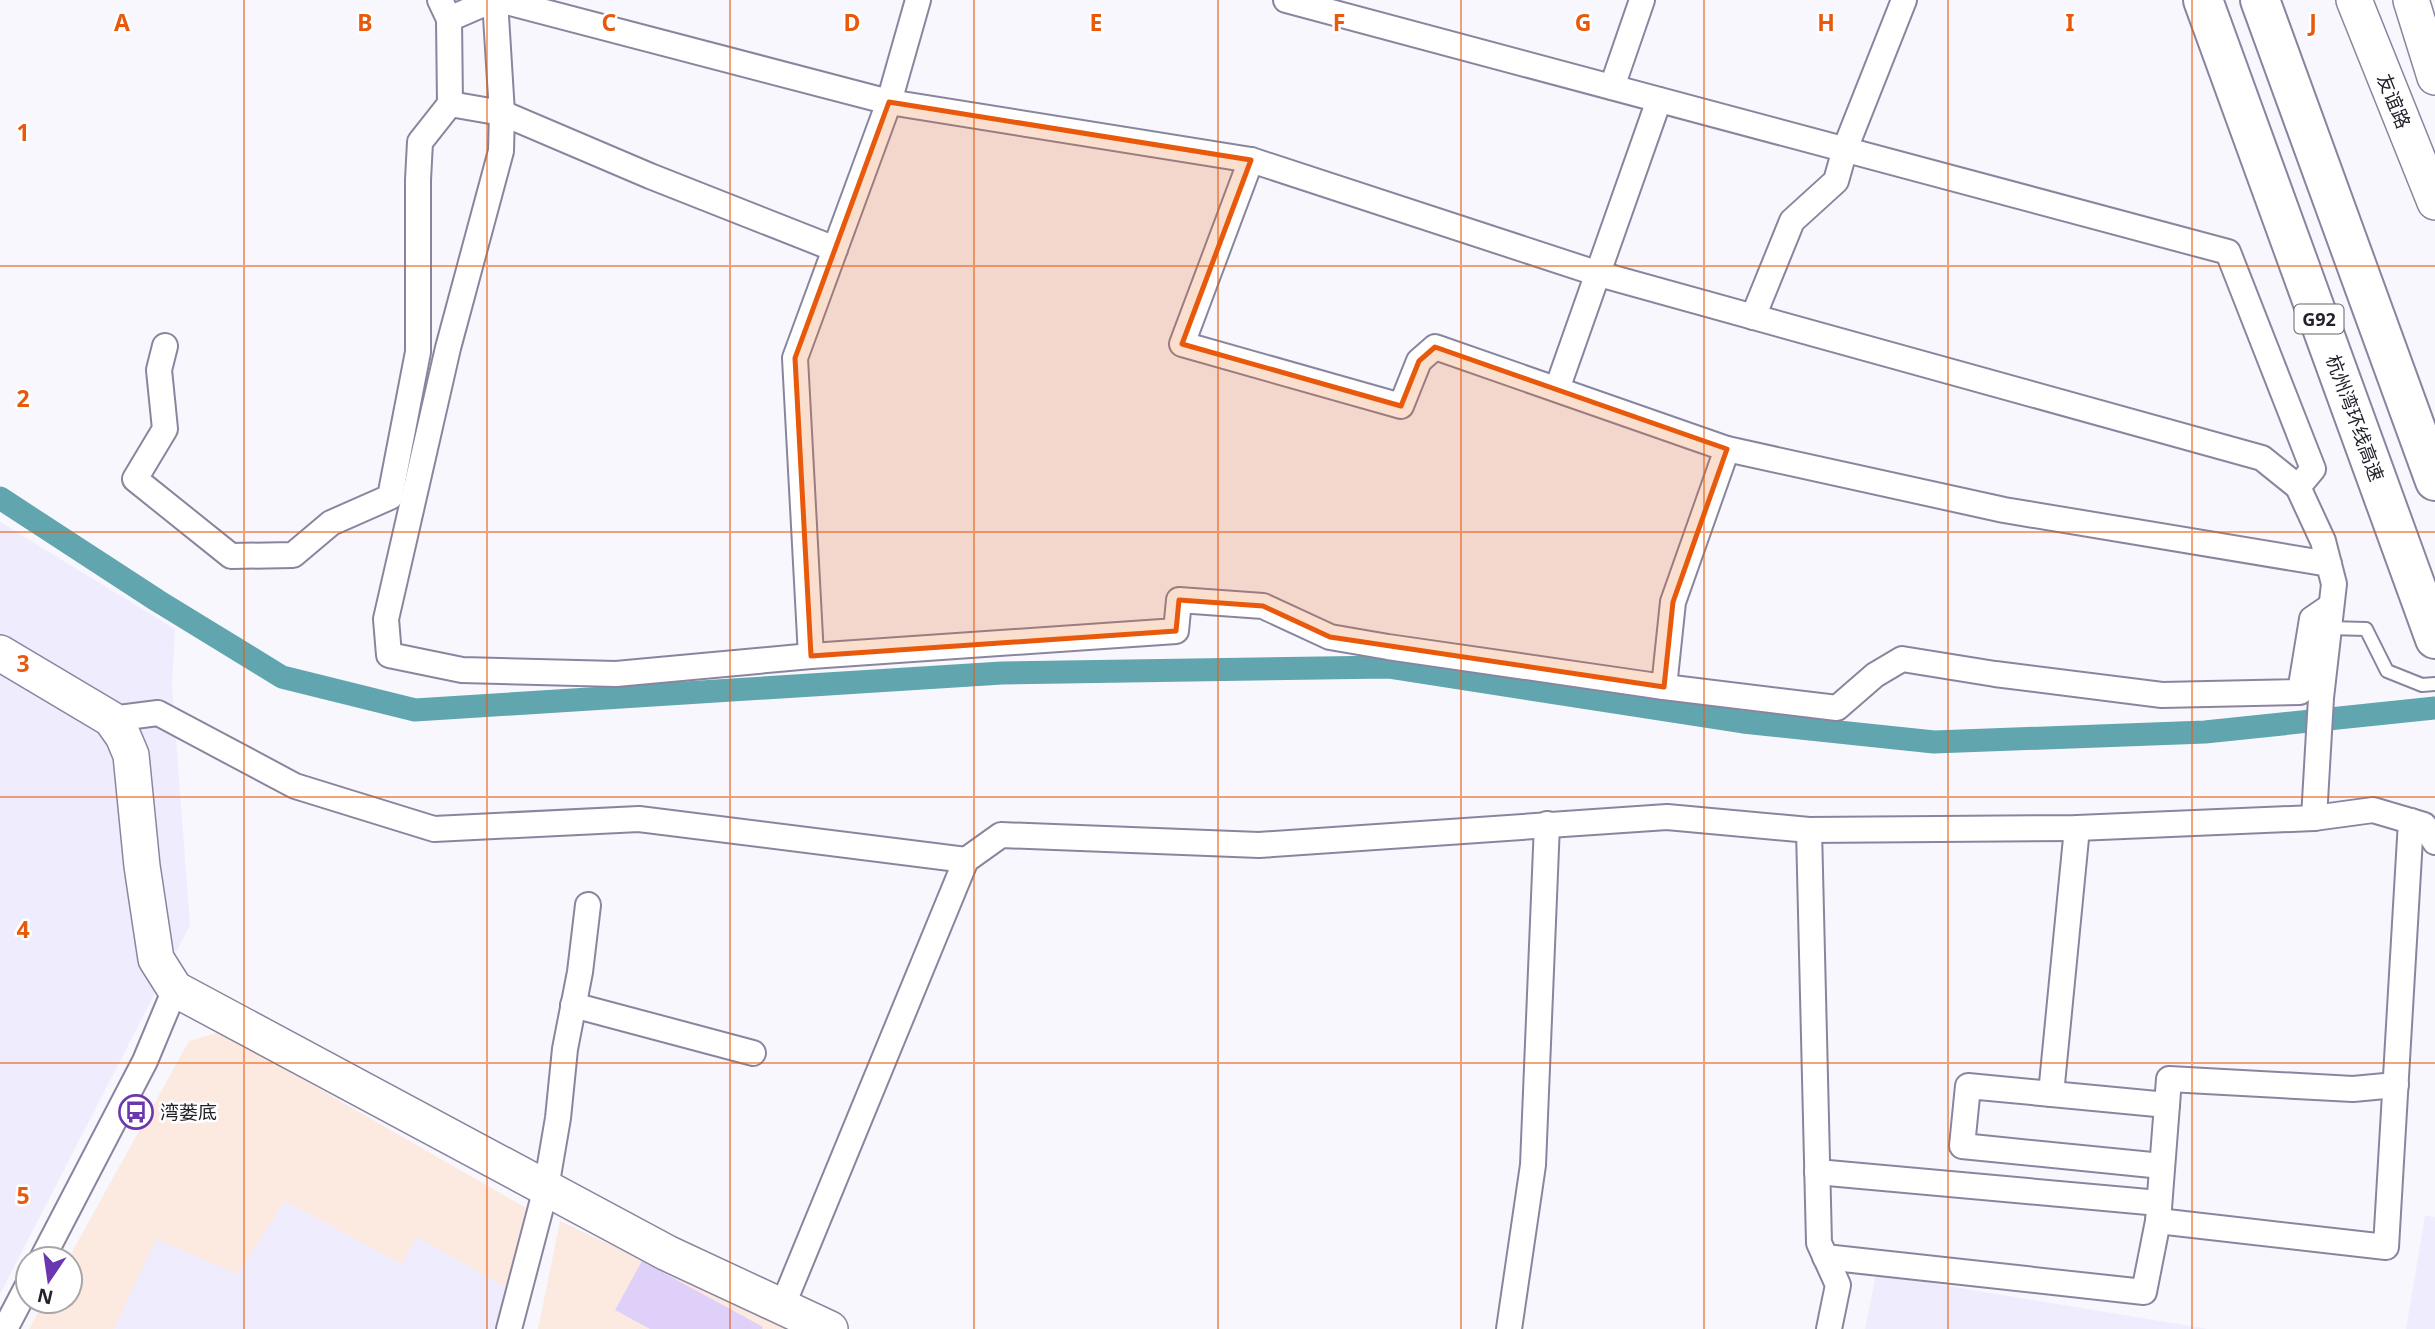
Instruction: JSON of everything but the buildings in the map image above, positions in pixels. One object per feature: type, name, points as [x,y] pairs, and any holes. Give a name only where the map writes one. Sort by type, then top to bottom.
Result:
[{"type":"highway","name":"杭州湾环线高速","points":[[2203,0],[2435,639]]},
{"type":"highway","name":"G92","points":[[2260,0],[2435,481]]},
{"type":"main road","name":"友谊路","points":[[2354,0],[2435,202]]},
{"type":"main road","points":[[2411,0],[2435,76]]},
{"type":"main road","points":[[0,653],[111,719],[123,736],[131,755],[142,866],[156,959],[175,989],[667,1253],[830,1329]]},
{"type":"street","points":[[811,656],[795,358],[889,102],[918,0]]},
{"type":"street","points":[[1286,0],[2228,252],[2313,469],[2298,487]]},
{"type":"street","points":[[1612,87],[1642,0]]},
{"type":"street","points":[[1753,317],[1792,221],[1836,181],[1845,149],[1904,0]]},
{"type":"street","points":[[475,5],[889,102],[1251,160],[1599,274],[2262,458],[2298,487],[2323,541],[2334,584],[2321,698],[2314,818]]},
{"type":"street","points":[[475,5],[476,108],[501,150],[448,348],[386,619],[389,655],[463,670],[616,674],[811,656],[1177,631],[1179,600],[1263,606],[1330,637],[1664,687],[1837,708],[1875,676],[1902,659],[1995,674],[2162,695],[2300,692],[2312,619],[2330,617]]},
{"type":"street","points":[[475,5],[476,108]]},
{"type":"street","points":[[1557,389],[1659,100]]},
{"type":"street","points":[[476,108],[835,249]]},
{"type":"street","points":[[165,346],[159,370],[165,429],[135,479],[231,556],[293,555],[331,523],[390,498],[418,352],[420,142],[476,108]]},
{"type":"street","points":[[1251,160],[1182,344],[1401,406],[1419,361],[1435,347],[1727,449],[2004,510],[2329,564]]},
{"type":"street","points":[[1664,687],[1673,602],[1727,449]]},
{"type":"street","points":[[111,719],[158,713],[295,786],[434,829],[639,819],[966,860]]},
{"type":"street","points":[[782,1307],[966,860],[1001,835],[1259,845],[1667,817],[1810,830],[2077,828],[2314,818],[2374,810],[2424,825],[2435,842]]},
{"type":"street","points":[[1817,1172],[2158,1212],[2386,1247],[2411,821]]},
{"type":"street","points":[[1509,1329],[1533,1165],[1547,824]]},
{"type":"street","points":[[2051,1094],[2077,828]]},
{"type":"street","points":[[1810,830],[1819,1243],[1838,1285],[1829,1329]]},
{"type":"street","points":[[509,1329],[546,1188],[588,905]]},
{"type":"street","points":[[49,1245],[145,1061],[175,989]]},
{"type":"street","points":[[573,1005],[753,1053]]},
{"type":"street","points":[[1825,1257],[2144,1292],[2158,1212],[2169,1079],[2353,1089],[2396,1085]]},
{"type":"street","points":[[2162,1166],[1962,1146],[1968,1086],[2167,1105]]},
{"type":"street","points":[[5,1329],[14,1312]]},
{"type":"lane","points":[[2330,617],[2366,629],[2387,671],[2422,685],[2435,684]]},
{"type":"highlighted area","points":[[889,102],[1251,160],[1182,344],[1401,406],[1419,361],[1435,347],[1727,449],[1673,602],[1664,687],[1330,637],[1263,606],[1179,600],[1176,631],[811,656],[795,358]]},
{"type":"shaded area","points":[[0,522],[175,629],[172,686],[190,925],[25,1245],[14,1245],[14,1267],[0,1294]]},
{"type":"shaded area","points":[[220,1032],[526,1208],[507,1288],[418,1238],[401,1264],[285,1201],[238,1275],[156,1240],[114,1329],[29,1329],[36,1315],[84,1315],[84,1245],[76,1245],[189,1041]]},
{"type":"shaded area","points":[[285,1201],[401,1264],[417,1237],[507,1288],[495,1329],[114,1329],[156,1239],[238,1274]]},
{"type":"shaded area","points":[[2425,1216],[2435,1217],[2435,1329],[2406,1329]]},
{"type":"shaded area","points":[[560,1221],[789,1329],[538,1329]]},
{"type":"shaded area","points":[[1876,1274],[2208,1329],[1865,1329]]},
{"type":"waterway","points":[[0,498],[158,601],[282,677],[415,710],[1002,673],[1388,667],[1743,722],[1934,742],[2205,732],[2435,708]]},
{"type":"place","name":"湾蒌底","points":[[136,1112]]}]
